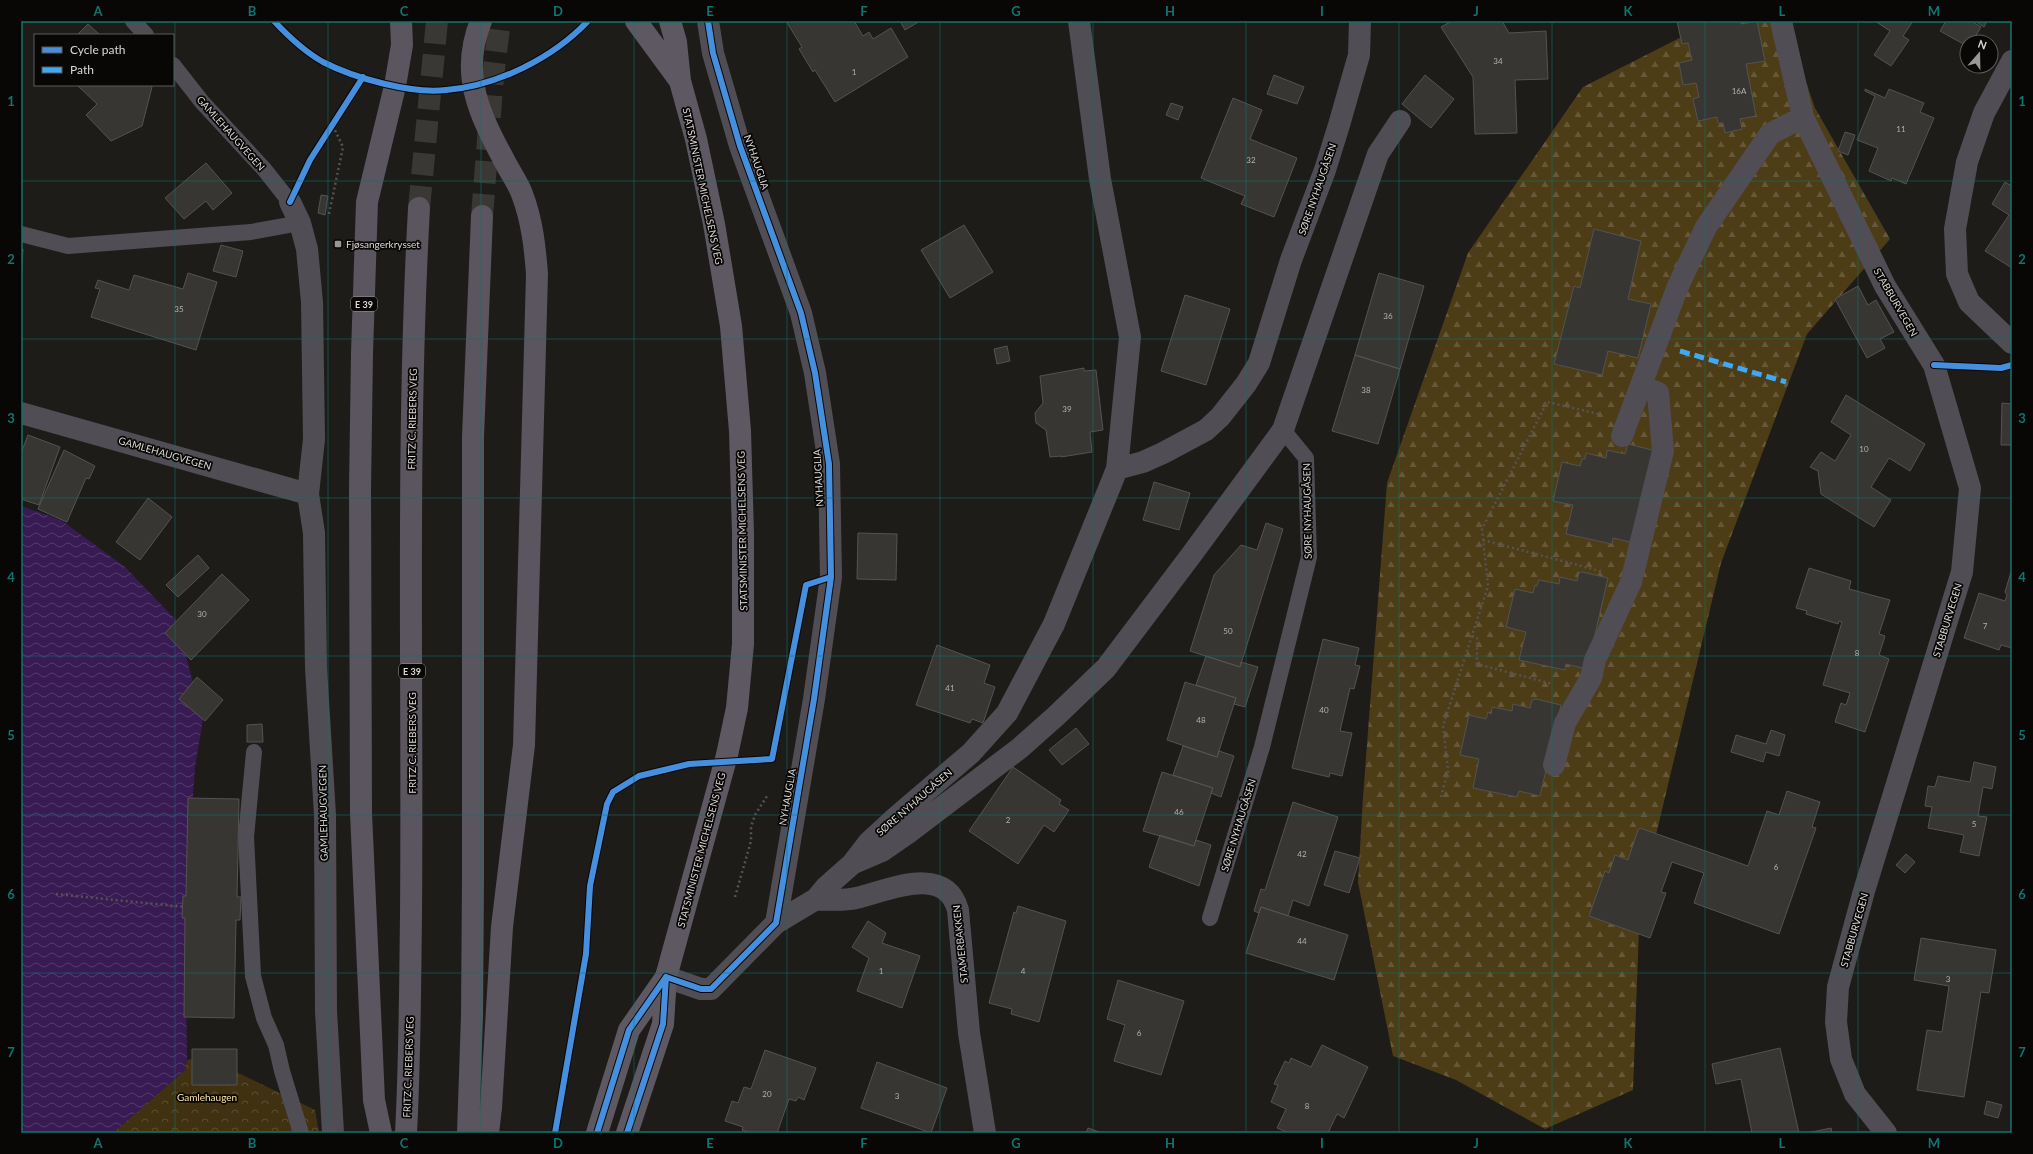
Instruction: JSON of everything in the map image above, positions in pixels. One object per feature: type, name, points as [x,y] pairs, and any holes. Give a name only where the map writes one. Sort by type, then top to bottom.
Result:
[{"type":"highway","name":"E 39","points":[[381,1133],[374,1100],[361,813],[360,489],[362,377],[367,202],[395,86],[402,45],[401,21]]},
{"type":"highway","points":[[481,21],[473,53],[472,85],[479,110],[522,194],[534,237],[537,274],[524,745],[502,927],[491,1108],[488,1133]]},
{"type":"highway","name":"FRITZ C. RIEBERS VEG","points":[[406,1133],[411,889],[412,409],[414,300],[419,208]]},
{"type":"highway","points":[[468,1133],[472,1016],[473,877],[473,437],[482,216]]},
{"type":"main road","name":"STATSMINISTER MICHELSENS VEG","points":[[636,21],[680,81]]},
{"type":"main road","name":"STATSMINISTER MICHELSENS VEG","points":[[627,1133],[663,1024],[666,977],[726,755],[737,708],[743,644],[743,534],[740,430],[731,326],[712,216],[696,139],[680,81],[676,42],[670,21]]},
{"type":"main road","name":"STATSMINISTER MICHELSENS VEG","points":[[597,1133],[629,1030],[666,977]]},
{"type":"street","name":"NYHAUGLIA","points":[[708,21],[713,53],[740,146],[801,313],[815,373],[829,464],[831,577],[814,700],[776,923]]},
{"type":"street","name":"SØRE NYHAUGÅSEN","points":[[666,977],[701,989],[711,989],[776,923],[816,899],[852,864],[869,842],[971,753],[1007,713],[1054,624],[1117,469],[1130,337],[1100,179],[1079,21]]},
{"type":"street","name":"SØRE NYHAUGÅSEN","points":[[1117,469],[1150,459],[1206,430],[1220,417],[1246,384],[1259,363],[1291,260],[1325,170],[1339,125],[1359,55],[1360,21]]},
{"type":"street","name":"STABBURVEGEN","points":[[1781,21],[1803,117],[1885,286],[1934,365],[1970,488],[1962,572],[1864,891],[1838,987],[1836,1022],[1841,1059],[1855,1094],[1886,1133]]},
{"type":"street","points":[[2012,60],[1984,113],[1967,162],[1955,229],[1957,274],[1969,302],[2012,343]]},
{"type":"street","points":[[1622,436],[1678,286],[1706,227],[1770,134],[1803,117]]},
{"type":"street","points":[[852,864],[882,851],[1020,748],[1106,668],[1283,430],[1378,154],[1400,121]]},
{"type":"street","name":"GAMLEHAUGVEGEN","points":[[290,202],[300,223],[307,249],[312,302],[314,439],[308,494],[314,533],[316,668],[325,816],[326,1011],[333,1133]]},
{"type":"street","points":[[1554,765],[1565,723],[1591,678],[1596,660],[1632,579],[1663,451],[1658,393],[1641,386]]},
{"type":"street","name":"GAMLEHAUGVEGEN","points":[[21,413],[308,494]]},
{"type":"street","name":"STAMERBAKKEN","points":[[816,899],[855,899],[896,886],[924,883],[946,890],[955,899],[958,910],[969,1033],[986,1133]]},
{"type":"lane","points":[[134,21],[145,34]]},
{"type":"lane","name":"GAMLEHAUGVEGEN","points":[[174,66],[202,102],[264,169],[290,202]]},
{"type":"lane","points":[[21,234],[68,246],[251,232],[300,223]]},
{"type":"lane","name":"SØRE NYHAUGÅSEN","points":[[1210,918],[1262,747],[1309,557],[1306,458],[1283,430]]},
{"type":"lane","points":[[254,752],[246,837],[253,976],[264,1018],[276,1045],[282,1071],[301,1133]]},
{"type":"path","points":[[328,130],[337,118]]},
{"type":"path","points":[[329,215],[343,147],[332,124]]},
{"type":"path","points":[[1441,797],[1448,771],[1443,726],[1488,586],[1482,529],[1546,402],[1599,414]]},
{"type":"path","points":[[1483,540],[1632,579]]},
{"type":"path","points":[[1472,636],[1477,638],[1477,664],[1557,685]]},
{"type":"path","points":[[735,897],[751,841],[751,827],[755,815],[768,794]]},
{"type":"path","points":[[56,894],[186,907]]},
{"type":"green space","points":[[1713,21],[1785,21],[1815,108],[1890,239],[1807,334],[1721,563],[1640,902],[1633,1090],[1545,1129],[1456,1080],[1393,1056],[1358,882],[1387,483],[1468,253],[1583,87]]},
{"type":"green space","name":"Gamlehaugen","points":[[205,1057],[315,1110],[319,1133],[113,1133],[185,1070],[187,1060]]},
{"type":"water","points":[[21,506],[61,520],[125,567],[176,620],[203,719],[195,767],[185,907],[187,1060],[185,1070],[113,1133],[21,1133]]},
{"type":"building","points":[[786,21],[854,21],[863,36],[869,32],[873,39],[891,28],[908,57],[835,102],[815,70],[813,72],[799,49],[802,47]]},
{"type":"building","points":[[900,21],[920,21],[905,30]]},
{"type":"building","points":[[1452,21],[1502,21],[1509,33],[1546,31],[1548,79],[1515,80],[1517,133],[1475,134],[1473,77],[1441,27]]},
{"type":"building","points":[[1677,21],[1741,21],[1741,24],[1757,21],[1765,61],[1746,64],[1756,116],[1740,119],[1742,129],[1725,133],[1723,123],[1718,123],[1717,117],[1698,121],[1693,99],[1699,97],[1696,83],[1683,85],[1679,63],[1692,60],[1688,43],[1682,44]]},
{"type":"building","points":[[1875,21],[1913,21],[1903,36],[1909,40],[1891,66],[1874,55],[1890,31]]},
{"type":"building","points":[[1946,21],[1971,21],[1981,27],[1977,34],[1959,34],[1959,42],[1940,31]]},
{"type":"building","points":[[1975,21],[1987,21],[1984,27]]},
{"type":"building","points":[[88,24],[99,34],[78,34]]},
{"type":"building","points":[[1274,75],[1304,87],[1297,104],[1267,94]]},
{"type":"building","points":[[1425,75],[1454,99],[1431,128],[1402,104]]},
{"type":"building","points":[[78,86],[152,87],[142,126],[111,141],[86,115],[97,104]]},
{"type":"building","points":[[1865,89],[1885,98],[1889,89],[1924,103],[1920,112],[1934,118],[1906,184],[1892,178],[1891,181],[1869,171],[1878,148],[1857,140],[1875,96],[1865,91]]},
{"type":"building","points":[[1233,98],[1262,110],[1250,139],[1297,158],[1274,217],[1241,204],[1245,196],[1201,178]]},
{"type":"building","points":[[1171,103],[1183,107],[1178,120],[1166,115]]},
{"type":"building","points":[[1845,132],[1855,135],[1848,155],[1838,151]]},
{"type":"building","points":[[206,163],[232,193],[213,210],[206,201],[184,219],[165,198]]},
{"type":"building","points":[[2005,182],[2012,186],[2012,268],[1985,251],[2009,215],[1992,204]]},
{"type":"building","points":[[321,195],[328,196],[325,215],[318,213]]},
{"type":"building","points":[[964,225],[993,272],[950,298],[921,250]]},
{"type":"building","points":[[1594,229],[1641,241],[1628,299],[1651,304],[1638,358],[1608,351],[1602,375],[1554,364],[1574,286],[1580,288]]},
{"type":"building","points":[[221,245],[243,251],[236,277],[213,271]]},
{"type":"building","points":[[21,249],[23,249],[21,282]]},
{"type":"building","points":[[188,273],[217,282],[196,350],[91,317],[100,289],[95,288],[98,280],[129,290],[134,275],[183,289]]},
{"type":"building","points":[[1379,273],[1424,286],[1400,369],[1355,355]]},
{"type":"building","points":[[1858,286],[1868,305],[1876,300],[1894,332],[1880,339],[1885,348],[1867,358],[1835,299]]},
{"type":"building","points":[[1185,295],[1230,309],[1206,385],[1161,371]]},
{"type":"building","points":[[1007,346],[1010,361],[997,364],[994,349]]},
{"type":"building","points":[[1355,355],[1400,369],[1378,444],[1332,431]]},
{"type":"building","points":[[1084,368],[1084,371],[1096,370],[1103,430],[1090,432],[1092,452],[1061,457],[1050,457],[1046,430],[1036,423],[1035,413],[1043,403],[1040,376]]},
{"type":"building","points":[[1846,395],[1925,444],[1910,471],[1889,458],[1871,487],[1891,500],[1874,527],[1821,494],[1818,471],[1810,467],[1821,452],[1835,461],[1851,435],[1831,422]]},
{"type":"building","points":[[2002,403],[2012,404],[2012,445],[2001,445]]},
{"type":"building","points":[[28,435],[60,447],[39,505],[21,499],[21,453]]},
{"type":"building","points":[[1628,444],[1656,451],[1634,543],[1613,538],[1612,544],[1566,534],[1573,505],[1553,501],[1562,462],[1580,466],[1582,459],[1585,459],[1586,453],[1606,458],[1607,450],[1625,454]]},
{"type":"building","points":[[64,450],[95,466],[89,479],[86,478],[67,522],[38,509]]},
{"type":"building","points":[[1154,482],[1190,493],[1179,530],[1143,520]]},
{"type":"building","points":[[148,498],[172,517],[140,560],[116,542]]},
{"type":"building","points":[[1266,523],[1283,529],[1240,667],[1190,651],[1214,575],[1241,545],[1257,550]]},
{"type":"building","points":[[858,533],[897,534],[896,580],[857,579]]},
{"type":"building","points":[[198,555],[209,568],[178,597],[166,585]]},
{"type":"building","points":[[1809,568],[1851,581],[1849,589],[1890,600],[1879,634],[1885,636],[1879,655],[1889,659],[1865,732],[1835,722],[1841,703],[1846,705],[1850,693],[1823,685],[1842,622],[1839,621],[1838,624],[1806,614],[1807,611],[1796,608]]},
{"type":"building","points":[[1582,572],[1608,578],[1587,669],[1566,664],[1565,670],[1519,660],[1526,632],[1506,627],[1515,589],[1533,593],[1535,585],[1537,586],[1539,580],[1559,584],[1560,577],[1577,581],[1579,573]]},
{"type":"building","points":[[2011,572],[2012,648],[2001,645],[1999,650],[1964,638],[1979,593],[2005,601],[2007,595],[2005,592]]},
{"type":"building","points":[[222,574],[249,600],[191,660],[165,633]]},
{"type":"building","points":[[1323,639],[1359,648],[1355,665],[1360,666],[1354,689],[1350,688],[1340,731],[1352,733],[1342,776],[1330,773],[1329,777],[1292,768]]},
{"type":"building","points":[[937,645],[990,665],[984,683],[995,687],[983,723],[972,719],[970,723],[916,705]]},
{"type":"building","points":[[1206,656],[1240,667],[1241,662],[1258,667],[1245,707],[1234,704],[1236,698],[1196,685]]},
{"type":"building","points":[[197,677],[223,700],[205,721],[179,699]]},
{"type":"building","points":[[1185,682],[1236,698],[1217,757],[1167,740]]},
{"type":"building","points":[[1536,699],[1561,705],[1540,796],[1519,791],[1517,797],[1473,788],[1479,759],[1460,755],[1469,715],[1486,719],[1488,712],[1491,714],[1492,707],[1512,711],[1513,704],[1530,708],[1532,700]]},
{"type":"building","points":[[262,724],[263,742],[247,742],[247,725]]},
{"type":"building","points":[[1076,728],[1089,744],[1062,765],[1049,750]]},
{"type":"building","points":[[1771,730],[1785,735],[1779,756],[1766,752],[1763,762],[1731,752],[1736,735],[1766,744]]},
{"type":"building","points":[[1183,746],[1217,757],[1219,751],[1234,756],[1221,797],[1211,793],[1213,788],[1173,775]]},
{"type":"building","points":[[1974,762],[1996,767],[1992,789],[1983,787],[1978,816],[1987,817],[1979,856],[1960,852],[1964,835],[1928,828],[1932,807],[1925,806],[1928,786],[1935,787],[1938,776],[1970,782]]},
{"type":"building","points":[[1013,767],[1061,800],[1059,804],[1069,810],[1054,832],[1044,825],[1018,864],[969,831]]},
{"type":"building","points":[[1162,772],[1213,788],[1194,846],[1143,831]]},
{"type":"building","points":[[1787,791],[1820,802],[1812,827],[1816,828],[1779,934],[1694,903],[1704,873],[1672,862],[1661,892],[1666,893],[1650,938],[1589,916],[1605,871],[1609,873],[1615,855],[1628,860],[1640,828],[1748,866],[1767,811],[1779,815]]},
{"type":"building","points":[[188,798],[239,799],[237,897],[241,897],[240,920],[236,920],[234,1018],[184,1017],[185,918],[182,918],[183,896],[186,896]]},
{"type":"building","points":[[1293,802],[1338,817],[1309,906],[1293,900],[1288,916],[1261,907],[1259,913],[1254,911],[1261,889],[1265,890]]},
{"type":"building","points":[[1160,835],[1194,846],[1196,840],[1211,845],[1199,886],[1149,867]]},
{"type":"building","points":[[1335,851],[1360,858],[1349,893],[1324,885]]},
{"type":"building","points":[[1906,854],[1915,862],[1905,873],[1896,865]]},
{"type":"building","points":[[1018,906],[1066,921],[1039,1022],[1011,1014],[1012,1009],[989,1003],[1014,912],[1016,913]]},
{"type":"building","points":[[1261,907],[1348,935],[1334,980],[1246,953]]},
{"type":"building","points":[[868,921],[886,933],[882,943],[920,956],[902,1008],[857,991],[869,958],[852,947]]},
{"type":"building","points":[[1921,938],[1996,950],[1989,993],[1981,992],[1964,1097],[1917,1090],[1927,1030],[1942,1032],[1949,986],[1914,980]]},
{"type":"building","points":[[1118,980],[1184,1001],[1161,1075],[1114,1061],[1125,1025],[1107,1019]]},
{"type":"building","points":[[1322,1045],[1368,1067],[1344,1118],[1337,1114],[1328,1133],[1289,1133],[1277,1128],[1286,1109],[1271,1102],[1278,1085],[1274,1084],[1285,1061],[1289,1063],[1291,1058],[1311,1067]]},
{"type":"building","points":[[1780,1048],[1799,1133],[1752,1133],[1741,1079],[1716,1084],[1712,1064]]},
{"type":"building","points":[[192,1049],[237,1049],[237,1085],[192,1085]]},
{"type":"building","points":[[765,1050],[816,1068],[804,1100],[798,1097],[796,1101],[789,1099],[777,1133],[750,1133],[742,1130],[743,1127],[725,1121],[732,1101],[738,1103],[744,1087],[751,1089]]},
{"type":"building","points":[[877,1062],[947,1088],[931,1133],[861,1108]]},
{"type":"building","points":[[1987,1101],[2002,1105],[1998,1118],[1984,1114]]},
{"type":"building","points":[[1088,1128],[1102,1133],[1086,1133]]},
{"type":"building","points":[[1831,1128],[1832,1133],[1807,1133]]},
{"type":"tunnel","points":[[419,208],[437,21]]},
{"type":"tunnel","points":[[482,216],[493,76],[500,21]]},
{"type":"marked path","points":[[1680,351],[1786,382]]},
{"type":"cycle path","points":[[274,21],[303,49],[316,58],[336,68],[383,84],[416,90],[432,91],[485,83],[523,68],[558,47],[588,21]]},
{"type":"cycle path","points":[[666,977],[701,989],[711,989],[776,923],[814,699],[831,577],[829,464],[815,373],[801,313],[740,146],[713,53],[708,21]]},
{"type":"cycle path","points":[[290,202],[310,160],[363,77]]},
{"type":"cycle path","points":[[1934,365],[2001,368],[2012,365]]},
{"type":"cycle path","points":[[555,1133],[586,954],[590,886],[607,804],[613,792],[639,776],[689,764],[772,759],[806,585],[831,577]]},
{"type":"cycle path","points":[[597,1133],[629,1030],[666,977]]},
{"type":"cycle path","points":[[627,1133],[663,1024],[666,977]]},
{"type":"place","name":"Fjøsangerkrysset","points":[[338,244]]}]
